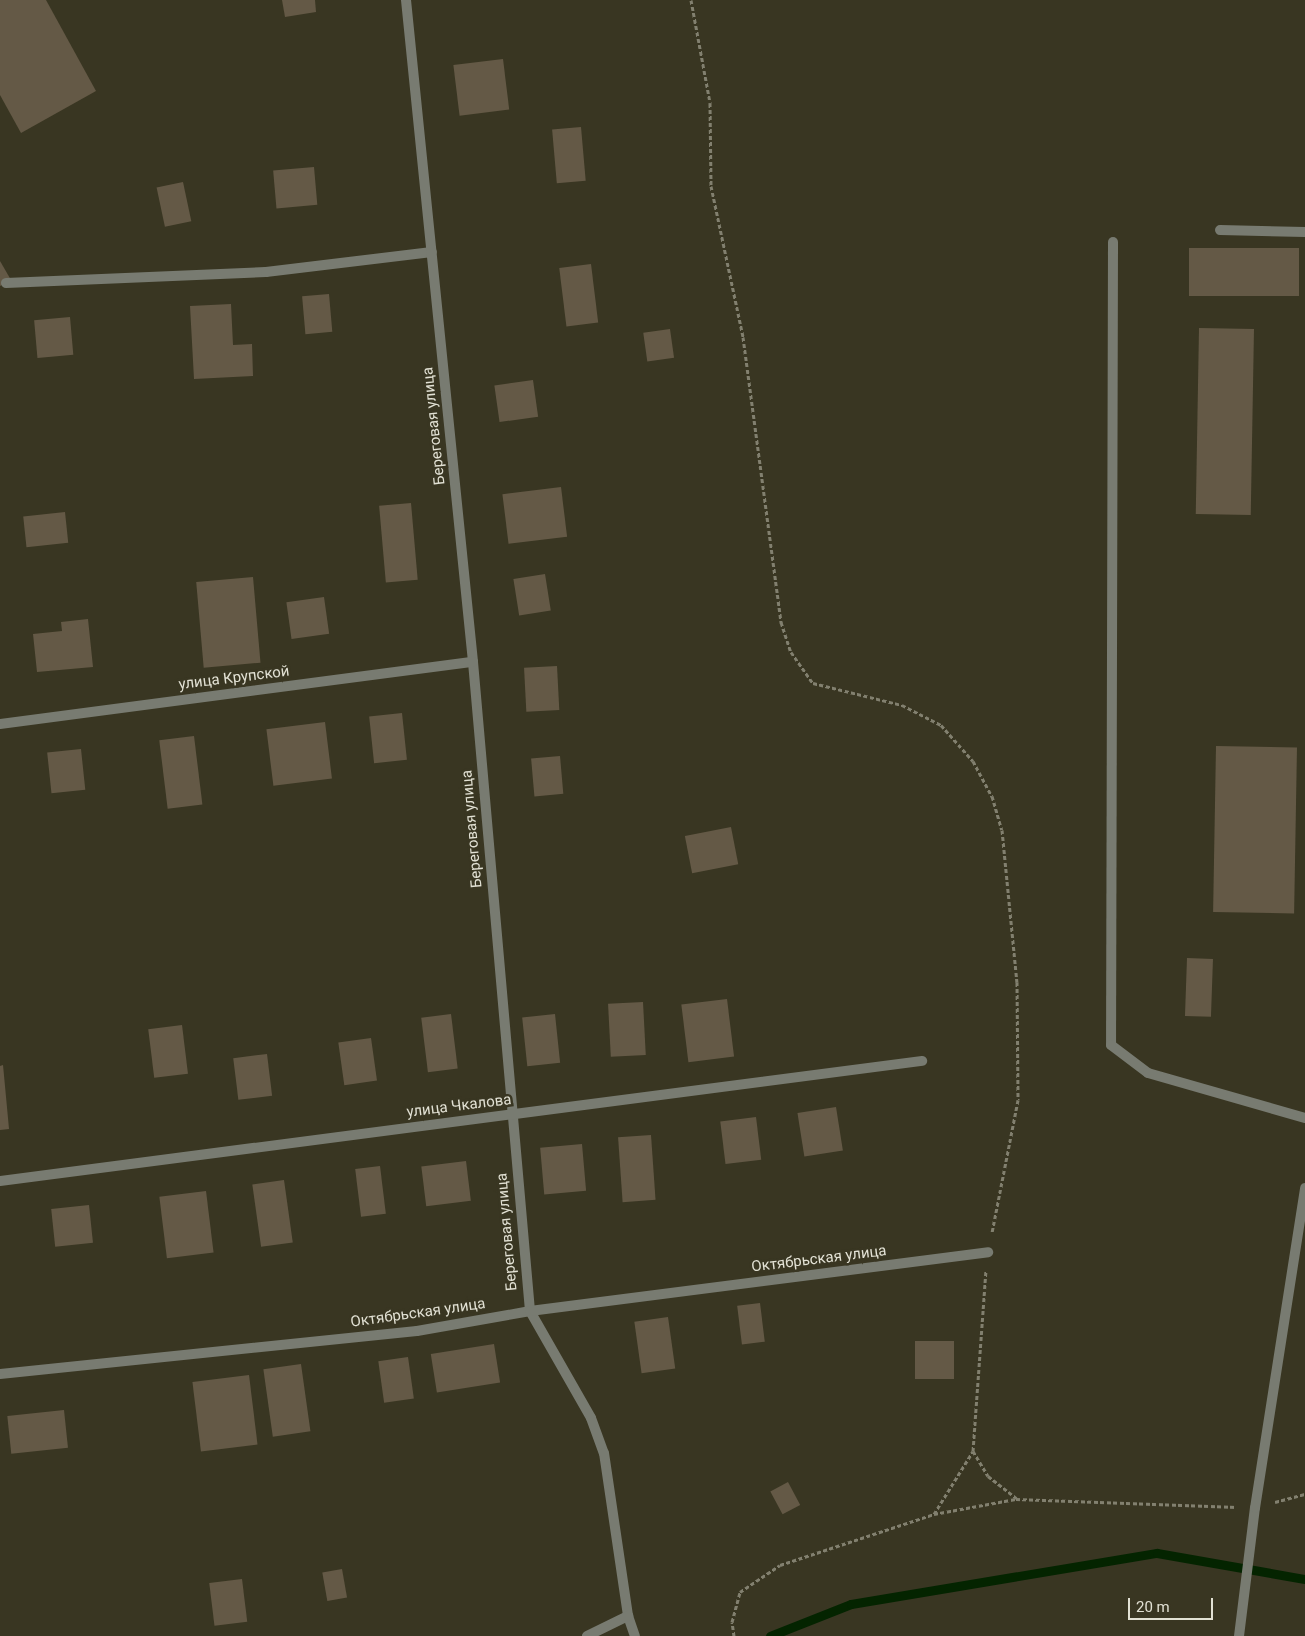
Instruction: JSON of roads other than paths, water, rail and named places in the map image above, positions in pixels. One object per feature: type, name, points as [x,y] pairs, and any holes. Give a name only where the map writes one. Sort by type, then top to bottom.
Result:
[{"type":"street","name":"Береговая улица","points":[[406,0],[473,662],[511,1115],[530,1311],[591,1418],[604,1452],[628,1616],[635,1636]]},
{"type":"street","points":[[1220,230],[1305,232]]},
{"type":"street","points":[[1113,242],[1111,1045],[1148,1073],[1305,1118]]},
{"type":"street","points":[[6,284],[266,272],[432,252]]},
{"type":"street","name":"улица Крупской","points":[[0,724],[473,662]]},
{"type":"street","name":"улица Чкалова","points":[[0,1181],[922,1061]]},
{"type":"street","points":[[1239,1636],[1255,1508],[1305,1188]]},
{"type":"street","name":"Октябрьская улица","points":[[0,1374],[417,1331],[530,1311],[988,1252]]},
{"type":"street","points":[[587,1636],[628,1616]]},
{"type":"waterway","points":[[770,1636],[851,1604],[1157,1553],[1305,1579]]}]
